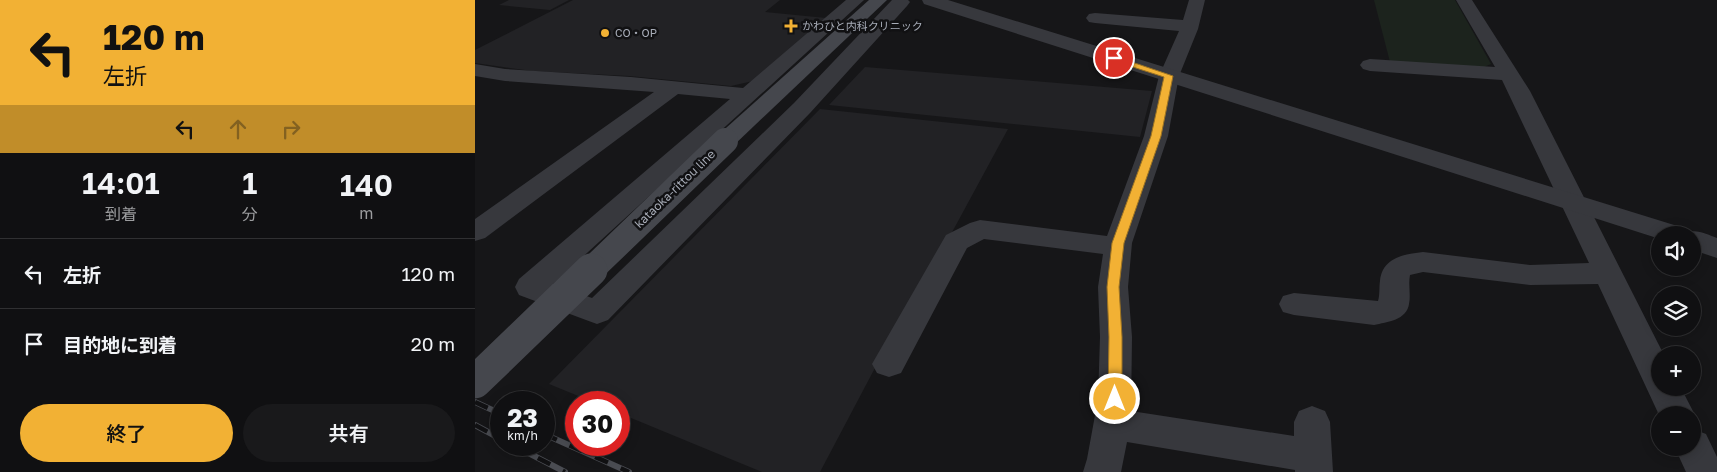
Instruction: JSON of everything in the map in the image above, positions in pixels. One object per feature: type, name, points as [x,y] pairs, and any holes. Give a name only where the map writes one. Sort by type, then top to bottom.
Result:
[{"type":"main road","name":"kataoka-rittou line","points":[[475,382],[725,141],[879,0]]},
{"type":"street","points":[[856,0],[530,286],[597,312],[802,108],[901,2],[899,0]]},
{"type":"street","points":[[930,0],[1651,227]]},
{"type":"street","points":[[1102,472],[1106,459],[1115,399],[1116,337],[1113,287],[1118,247],[1156,136],[1169,76],[1197,0]]},
{"type":"street","points":[[1464,0],[1519,91],[1651,361]]},
{"type":"street","points":[[1095,18],[1189,26]]},
{"type":"street","points":[[1370,65],[1508,74]]},
{"type":"street","points":[[475,70],[505,75],[631,83],[748,95]]},
{"type":"street","points":[[475,232],[673,88]]},
{"type":"street","points":[[655,176],[724,186]]},
{"type":"street","points":[[889,364],[956,242],[980,229],[1118,247]]},
{"type":"street","points":[[1701,243],[1717,248]]},
{"type":"street","points":[[1294,304],[1373,313],[1386,311],[1394,305],[1394,274],[1400,267],[1409,263],[1423,262],[1530,274],[1608,273]]},
{"type":"street","points":[[1111,424],[1313,450]]},
{"type":"street","points":[[1698,456],[1705,472]]},
{"type":"shaded area","points":[[509,0],[569,0],[550,10],[499,5]]},
{"type":"shaded area","points":[[573,0],[780,0],[765,12],[826,18],[753,81],[731,86],[629,76],[532,71],[475,63],[475,50]]},
{"type":"shaded area","points":[[1374,0],[1455,0],[1491,64],[1484,67],[1390,62]]},
{"type":"shaded area","points":[[865,67],[1152,91],[1140,137],[829,105]]},
{"type":"shaded area","points":[[820,109],[1008,129],[937,260],[876,366],[820,472],[762,472],[630,418],[630,391],[566,391],[549,384]]},
{"type":"railway","points":[[475,402],[490,409]]},
{"type":"railway","points":[[475,425],[490,433]]},
{"type":"railway","points":[[555,439],[629,472]]},
{"type":"railway","points":[[534,456],[565,472]]},
{"type":"place","name":"かわひと内科クリニック","points":[[791,26]]},
{"type":"place","name":"CO・OP","points":[[605,33]]},
{"type":"route","points":[[1114,58],[1169,76],[1156,136],[1118,243],[1113,287],[1116,337],[1115,399]]}]
